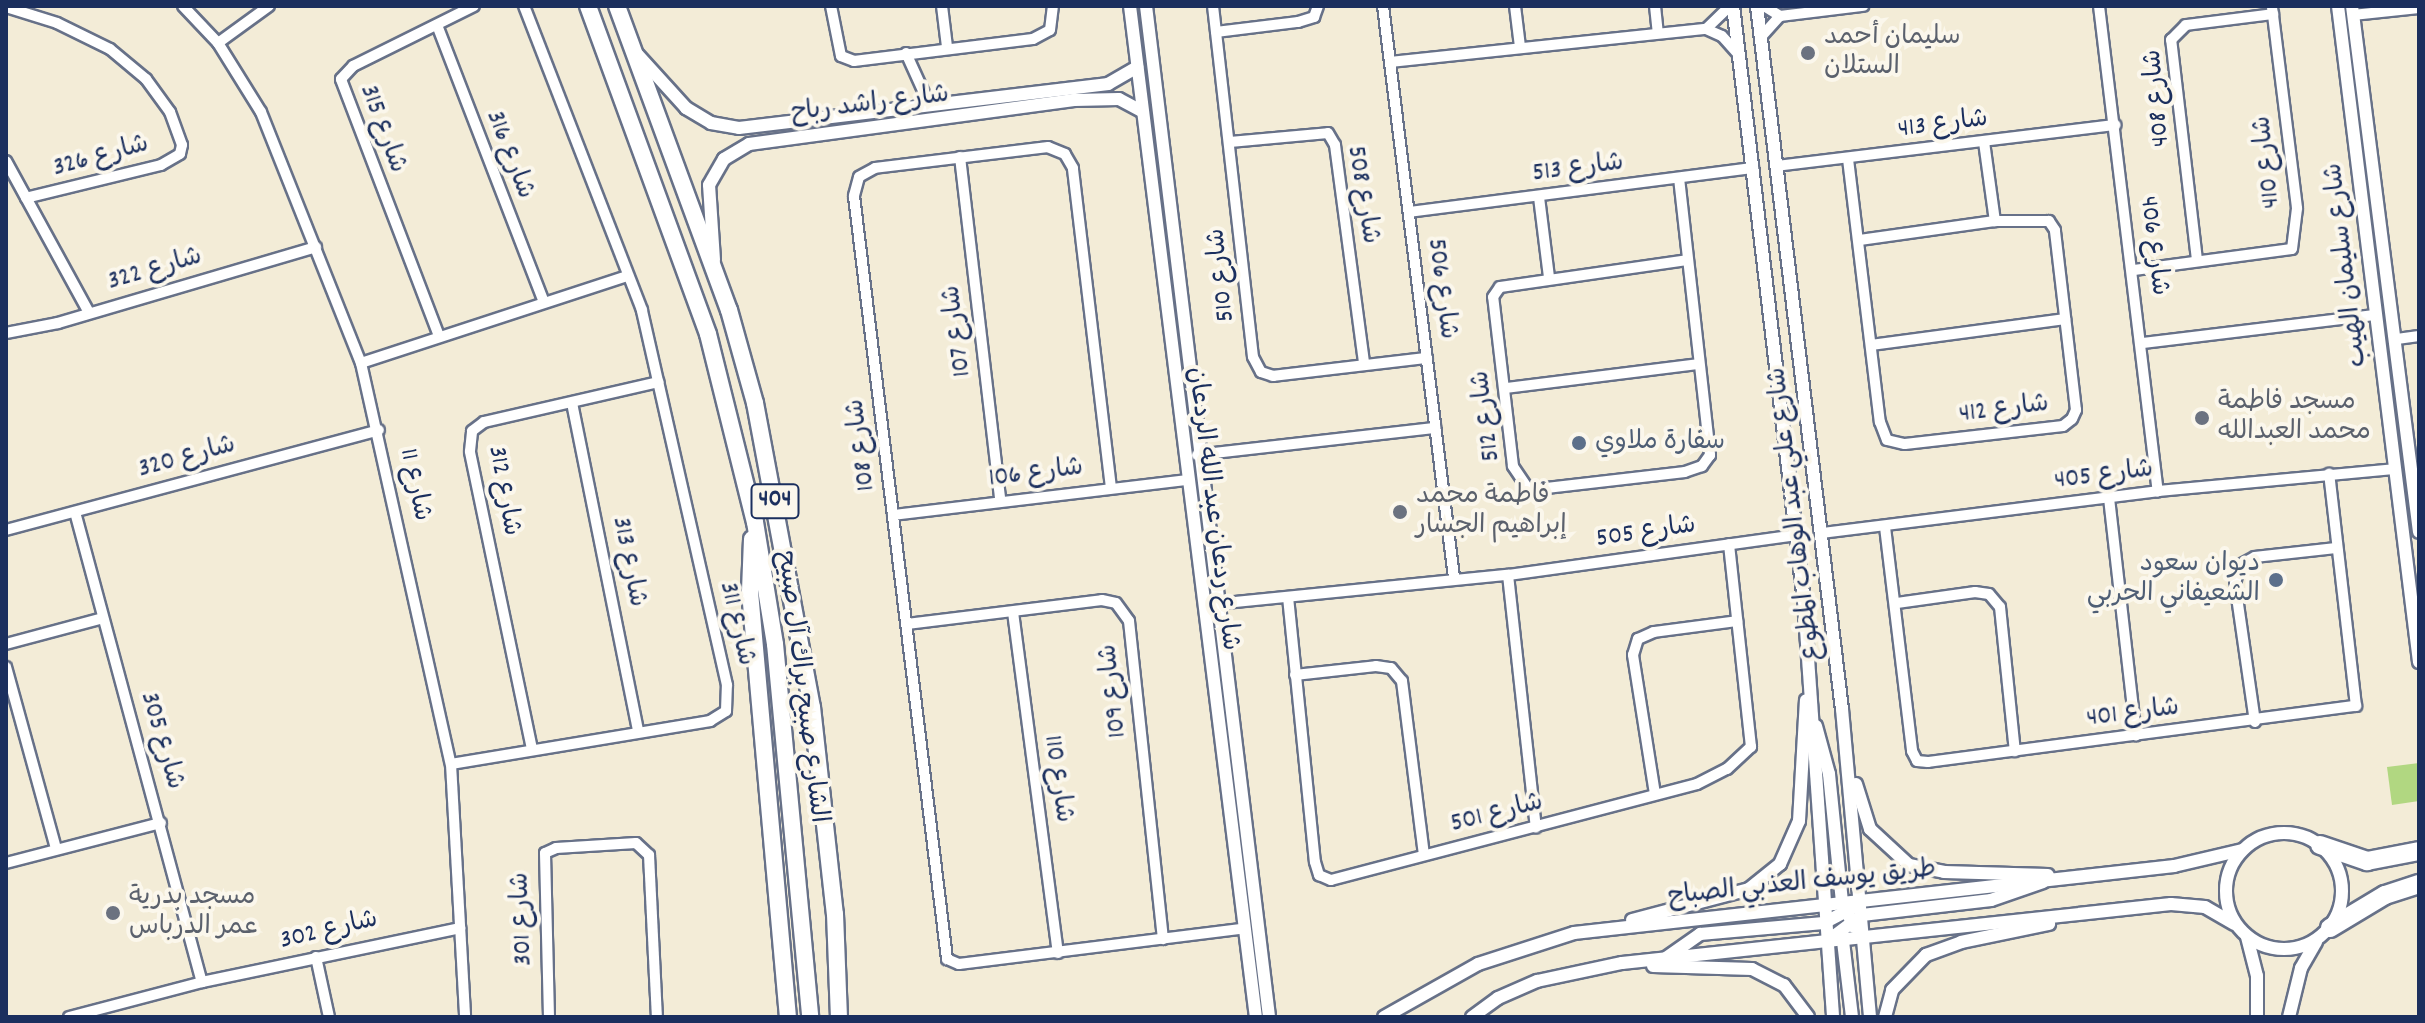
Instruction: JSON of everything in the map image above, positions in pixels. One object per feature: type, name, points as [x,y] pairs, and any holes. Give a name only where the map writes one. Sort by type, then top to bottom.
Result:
[{"type":"highway","points":[[2383,860],[2419,835]]},
{"type":"highway","points":[[2320,845],[2350,858],[2383,860],[2419,851]]},
{"type":"highway","points":[[2324,934],[2385,895],[2419,884]]},
{"type":"main road","name":"الشارع صبيح براك آل صبيح","points":[[588,6],[708,334],[755,522],[782,711],[810,1017]]},
{"type":"main road","name":"الشارع صبيح براك آل صبيح","points":[[617,6],[638,55],[755,403],[800,627],[835,914],[839,1017]]},
{"type":"main road","points":[[755,522],[750,592],[788,1017]]},
{"type":"main road","points":[[782,711],[798,759],[818,1017]]},
{"type":"street","name":"شارع 11","points":[[183,6],[218,43],[261,112],[361,363],[379,430],[451,764],[465,1017]]},
{"type":"street","points":[[218,43],[269,6]]},
{"type":"street","name":"شارع 315","points":[[439,336],[341,79],[353,66],[474,6]]},
{"type":"street","points":[[361,363],[543,300],[627,276],[524,6]]},
{"type":"street","points":[[831,6],[841,56],[854,61],[947,47],[1033,39],[1050,30],[1053,6]]},
{"type":"street","points":[[942,6],[947,47]]},
{"type":"street","name":"شارع ردعان عبد الله الردعان","points":[[1130,6],[1185,480],[1241,929],[1256,1017]]},
{"type":"street","name":"شارع ردعان عبد الله الردعان","points":[[1146,6],[1215,604],[1269,1017]]},
{"type":"street","name":"شارع 510","points":[[1213,6],[1253,357],[1261,372],[1273,376],[1427,358]]},
{"type":"street","points":[[1216,32],[1298,22],[1314,17],[1318,6]]},
{"type":"street","name":"شارع 506","points":[[1383,6],[1454,578]]},
{"type":"street","points":[[1515,6],[1520,47]]},
{"type":"street","points":[[1655,6],[1658,33]]},
{"type":"street","points":[[1706,29],[1731,6]]},
{"type":"street","name":"شارع علي عبد الوهاب المطوع","points":[[1731,6],[1797,535],[1810,669],[1822,905],[1863,938],[1870,1017]]},
{"type":"street","name":"شارع علي عبد الوهاب المطوع","points":[[1757,6],[1822,533],[1860,900],[1826,942],[1833,1017]]},
{"type":"street","points":[[1764,6],[1780,16]]},
{"type":"street","points":[[1761,37],[1780,16],[1863,6]]},
{"type":"street","name":"شارع 406","points":[[2099,6],[2143,343],[2158,491]]},
{"type":"street","name":"شارع سليمان الهيب","points":[[2338,6],[2419,662]]},
{"type":"street","name":"شارع 326","points":[[6,7],[57,23],[110,49],[146,79],[170,112],[182,145],[180,154],[161,165],[26,198]]},
{"type":"street","points":[[2353,10],[2419,8]]},
{"type":"street","name":"شارع 408","points":[[2197,260],[2171,40],[2186,25],[2272,10]]},
{"type":"street","name":"شارع 410","points":[[2134,270],[2292,249],[2297,208],[2272,10]]},
{"type":"street","name":"شارع سليمان الهيب","points":[[2353,10],[2419,532]]},
{"type":"street","name":"شارع 316","points":[[437,25],[543,300]]},
{"type":"street","points":[[1390,62],[1706,29],[1722,36],[1739,56]]},
{"type":"street","points":[[906,53],[930,106]]},
{"type":"street","name":"شارع راشد رباح","points":[[638,55],[686,108],[724,127],[1108,84],[1137,67]]},
{"type":"street","points":[[1108,84],[1110,98]]},
{"type":"street","name":"شارع راشد رباح","points":[[714,275],[709,185],[724,159],[740,147],[1110,98],[1142,111]]},
{"type":"street","name":"شارع 413","points":[[1776,166],[2116,125]]},
{"type":"street","name":"شارع 508","points":[[1230,142],[1328,133],[1335,145],[1364,363]]},
{"type":"street","points":[[1984,142],[1995,221]]},
{"type":"street","name":"شارع 108","points":[[1111,488],[1068,158],[1048,147],[875,168],[859,177],[854,196],[947,959],[959,964],[1241,929]]},
{"type":"street","name":"شارع 107","points":[[960,157],[1000,500]]},
{"type":"street","name":"شارع 412","points":[[1848,159],[1880,422],[1887,440],[1905,444],[2063,426],[2076,410],[2055,230],[2049,221],[1995,221],[1859,240]]},
{"type":"street","points":[[6,161],[88,311]]},
{"type":"street","name":"شارع 513","points":[[1409,212],[1753,168]]},
{"type":"street","name":"شارع 512","points":[[1679,178],[1710,455],[1702,466],[1685,472],[1529,490],[1513,466],[1493,297],[1509,283],[1687,260]]},
{"type":"street","points":[[1539,197],[1549,277]]},
{"type":"street","points":[[1158,243],[1173,241]]},
{"type":"street","name":"شارع 322","points":[[6,333],[316,247]]},
{"type":"street","name":"شارع 311","points":[[451,764],[638,730],[710,721],[726,711],[727,685],[642,310],[627,276]]},
{"type":"street","points":[[2143,343],[2376,315]]},
{"type":"street","points":[[1871,345],[2065,319]]},
{"type":"street","points":[[1168,332],[1183,330]]},
{"type":"street","points":[[2397,339],[2419,336]]},
{"type":"street","points":[[1506,388],[1699,364]]},
{"type":"street","name":"شارع 312","points":[[532,749],[470,451],[472,431],[484,422],[658,382]]},
{"type":"street","name":"شارع 313","points":[[572,403],[638,730]]},
{"type":"street","points":[[1197,455],[1435,428]]},
{"type":"street","name":"شارع 320","points":[[6,530],[379,430]]},
{"type":"street","name":"شارع 405","points":[[1822,533],[2158,491],[2394,469]]},
{"type":"street","name":"شارع 401","points":[[1885,527],[1917,761],[2015,751],[2255,722],[2356,706],[2329,474]]},
{"type":"street","name":"شارع 106","points":[[893,515],[1185,480]]},
{"type":"street","points":[[2109,498],[2136,735]]},
{"type":"street","name":"شارع 305","points":[[75,512],[202,982]]},
{"type":"street","name":"شارع 505","points":[[1215,604],[1508,575],[1797,535]]},
{"type":"street","name":"شارع 501","points":[[1288,597],[1319,875],[1331,880],[1354,877],[1424,855],[1697,784],[1727,769],[1751,747],[1729,544]]},
{"type":"street","points":[[2255,722],[2235,583],[2240,565],[2255,557],[2336,548]]},
{"type":"street","points":[[1508,575],[1536,827]]},
{"type":"street","points":[[1897,603],[1975,592],[1989,594],[2000,607],[2015,751]]},
{"type":"street","name":"شارع 109","points":[[907,624],[1102,600],[1116,603],[1129,621],[1163,939]]},
{"type":"street","name":"شارع 110","points":[[1013,612],[1058,953]]},
{"type":"street","points":[[6,644],[103,618]]},
{"type":"street","points":[[1655,794],[1633,655],[1638,639],[1654,632],[1737,621]]},
{"type":"street","points":[[1295,675],[1376,666],[1391,668],[1402,681],[1424,855]]},
{"type":"street","points":[[6,667],[56,849]]},
{"type":"street","points":[[1617,925],[1749,889],[1780,864],[1799,821],[1810,669]]},
{"type":"street","points":[[1842,709],[1862,813],[1894,856],[1926,871],[2019,870],[2054,878]]},
{"type":"street","points":[[1813,716],[1829,774],[1852,1017]]},
{"type":"street","points":[[1218,740],[1232,738]]},
{"type":"street","points":[[6,863],[161,823]]},
{"type":"street","points":[[2289,1017],[2301,968],[2324,934],[2339,911],[2342,884],[2332,858],[2320,845],[2289,832],[2263,837],[2242,850],[2226,886],[2235,924],[2247,937],[2281,950],[2324,934]]},
{"type":"street","name":"شارع 301","points":[[549,1017],[545,853],[556,848],[636,843],[649,855],[657,1017]]},
{"type":"street","name":"طريق يوسف العذبي الصباح","points":[[1472,1017],[1498,998],[1537,981],[1622,963],[1826,942],[1860,900],[2174,866],[2242,850]]},
{"type":"street","points":[[1666,958],[1700,934],[1843,921],[1991,900],[2054,878]]},
{"type":"street","name":"طريق يوسف العذبي الصباح","points":[[1382,1017],[1525,945],[1617,925],[1822,905],[1863,938],[2188,903],[2235,924]]},
{"type":"street","points":[[1885,1017],[1902,977],[1942,947],[2110,911]]},
{"type":"street","name":"شارع 302","points":[[69,1017],[108,1012],[202,982],[460,928]]},
{"type":"street","points":[[2247,937],[2257,976],[2257,1017]]},
{"type":"street","points":[[316,957],[329,1017]]},
{"type":"street","points":[[1622,963],[1752,969],[1784,985],[1808,1017]]},
{"type":"green space","points":[[2419,763],[2419,801],[2392,805],[2387,767]]},
{"type":"place","name":"سليمان أحمد الستلان","points":[[1808,53]]},
{"type":"place","name":"مسجد فاطمة محمد العبدالله","points":[[2202,418]]},
{"type":"place","name":"سفارة ملاوي","points":[[1579,443]]},
{"type":"place","name":"فاطمة محمد إبراهيم الجسار","points":[[1400,512]]},
{"type":"place","name":"ديوان سعود الشعيفاني الحربي","points":[[2276,580]]},
{"type":"place","name":"مسجد بدرية عمر الدرباس","points":[[113,913]]}]
